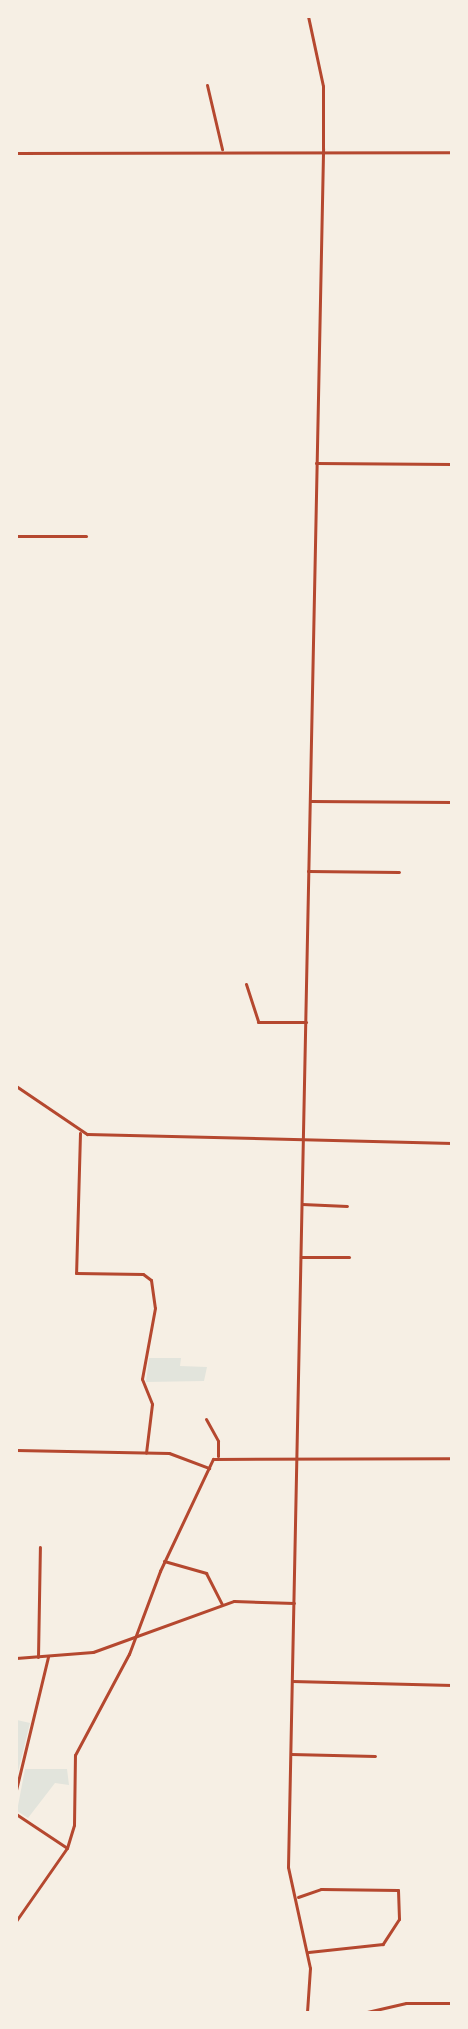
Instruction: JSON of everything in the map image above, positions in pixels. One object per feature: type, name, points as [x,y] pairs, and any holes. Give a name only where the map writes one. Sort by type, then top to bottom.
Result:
[{"type":"street","points":[[307,2013],[308,1952],[298,1897],[288,1866],[324,86],[308,16]]},
{"type":"street","points":[[207,85],[222,149]]},
{"type":"street","points":[[16,153],[323,148],[452,152]]},
{"type":"street","points":[[316,463],[452,464]]},
{"type":"street","points":[[16,536],[87,536]]},
{"type":"street","points":[[310,801],[452,802]]},
{"type":"street","points":[[308,871],[399,872]]},
{"type":"street","points":[[246,984],[258,1022],[306,1022]]},
{"type":"street","points":[[16,1086],[80,1133],[452,1143]]},
{"type":"street","points":[[80,1133],[76,1273],[143,1274],[151,1280],[155,1308],[142,1379],[152,1404],[146,1453]]},
{"type":"street","points":[[302,1204],[347,1206]]},
{"type":"street","points":[[301,1257],[349,1257]]},
{"type":"street","points":[[16,1921],[67,1848],[74,1825],[75,1755],[134,1640],[164,1562],[209,1468],[218,1456],[218,1441],[206,1419]]},
{"type":"street","points":[[16,1450],[174,1455],[209,1468]]},
{"type":"street","points":[[218,1456],[452,1458]]},
{"type":"street","points":[[38,1658],[40,1547]]},
{"type":"street","points":[[164,1562],[206,1573],[222,1604]]},
{"type":"street","points":[[16,1658],[48,1657],[134,1640],[222,1604],[294,1603]]},
{"type":"street","points":[[16,1790],[48,1657]]},
{"type":"street","points":[[292,1681],[452,1685]]},
{"type":"street","points":[[291,1754],[375,1756]]},
{"type":"street","points":[[16,1814],[67,1848]]},
{"type":"street","points":[[298,1897],[321,1889],[398,1890],[399,1919],[383,1944],[308,1952]]},
{"type":"street","points":[[367,2013],[406,2003],[452,2003]]},
{"type":"shaded area","points":[[149,1358],[181,1358],[180,1366],[207,1367],[204,1381],[146,1382]]},
{"type":"shaded area","points":[[16,1721],[30,1723],[17,1776]]},
{"type":"shaded area","points":[[25,1769],[67,1769],[69,1785],[55,1783],[28,1818],[17,1811]]}]
